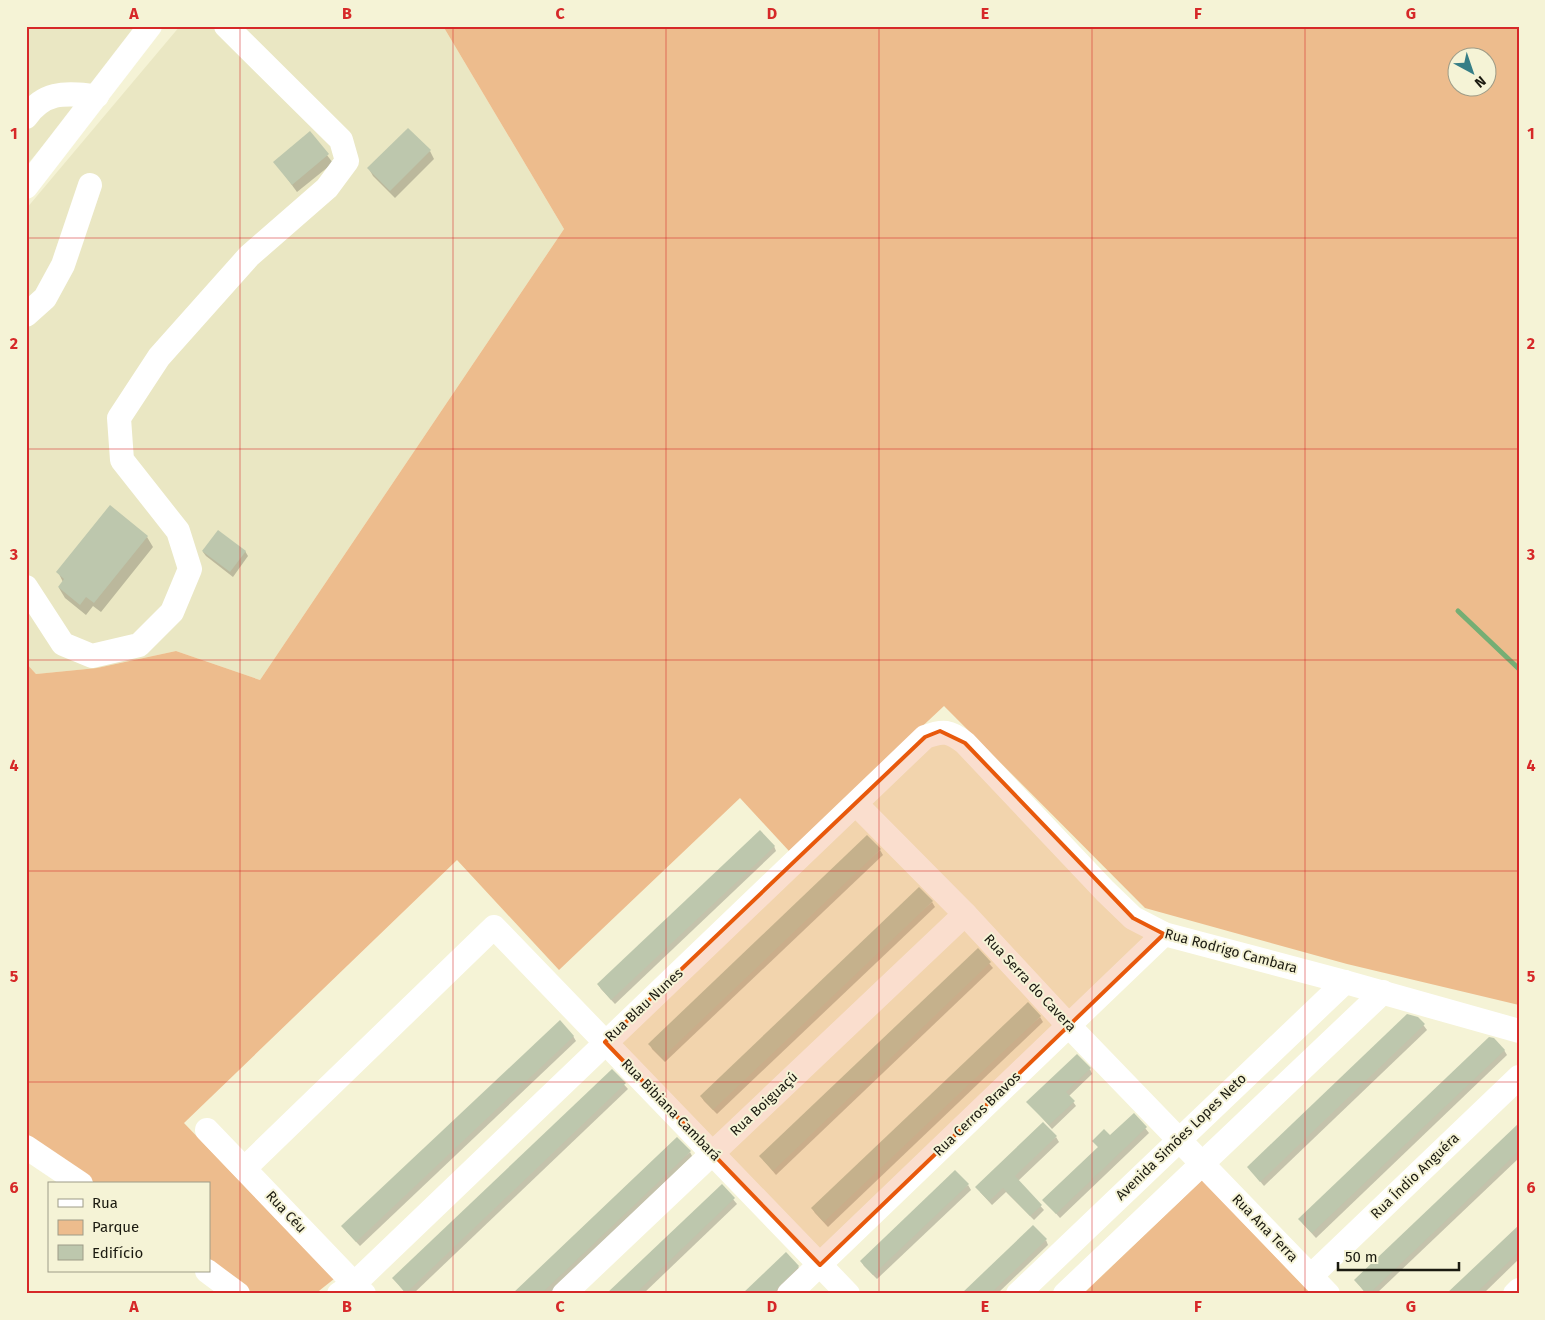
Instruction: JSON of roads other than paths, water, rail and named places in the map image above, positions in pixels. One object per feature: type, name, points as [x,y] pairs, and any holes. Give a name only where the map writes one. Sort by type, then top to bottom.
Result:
[{"type":"street","points":[[27,184],[150,26]]},
{"type":"street","points":[[26,587],[63,644],[92,656],[139,645],[172,612],[190,569],[178,530],[122,460],[119,418],[159,357],[249,256],[327,188],[347,161],[341,140],[226,26]]},
{"type":"street","points":[[26,117],[37,106],[62,93],[96,96]]},
{"type":"street","points":[[26,315],[45,298],[63,265],[90,185]]},
{"type":"street","name":"Rua Blau Nunes","points":[[353,1290],[605,1042],[926,737],[940,732],[955,736]]},
{"type":"street","name":"Rua Rodrigo Cambara","points":[[955,736],[965,743],[1104,891],[1133,918],[1164,934],[1383,992],[1519,1031]]},
{"type":"street","name":"Rua Serra do Cavera","points":[[856,804],[965,914],[1069,1026],[1202,1163]]},
{"type":"street","name":"Rua Boiguaçú","points":[[564,1294],[965,914]]},
{"type":"street","name":"Rua Bibiana Cambará","points":[[245,1168],[494,927],[848,1294]]},
{"type":"street","name":"Rua Cerros Bravos","points":[[789,1294],[1164,934]]},
{"type":"street","name":"Avenida Simões Lopes Neto","points":[[1018,1294],[1178,1139],[1345,982]]},
{"type":"street","points":[[1065,1294],[1383,992]]},
{"type":"street","name":"Rua Índio Anguéra","points":[[1311,1276],[1519,1077]]},
{"type":"street","name":"Rua Céu","points":[[208,1130],[245,1168],[353,1290]]},
{"type":"street","points":[[26,1147],[78,1182]]},
{"type":"street","name":"Rua Ana Terra","points":[[1202,1163],[1328,1294]]},
{"type":"street","points":[[208,1272],[238,1294]]},
{"type":"street","points":[[1515,1294],[1519,1290]]},
{"type":"waterway","points":[[1458,611],[1519,669]]}]
